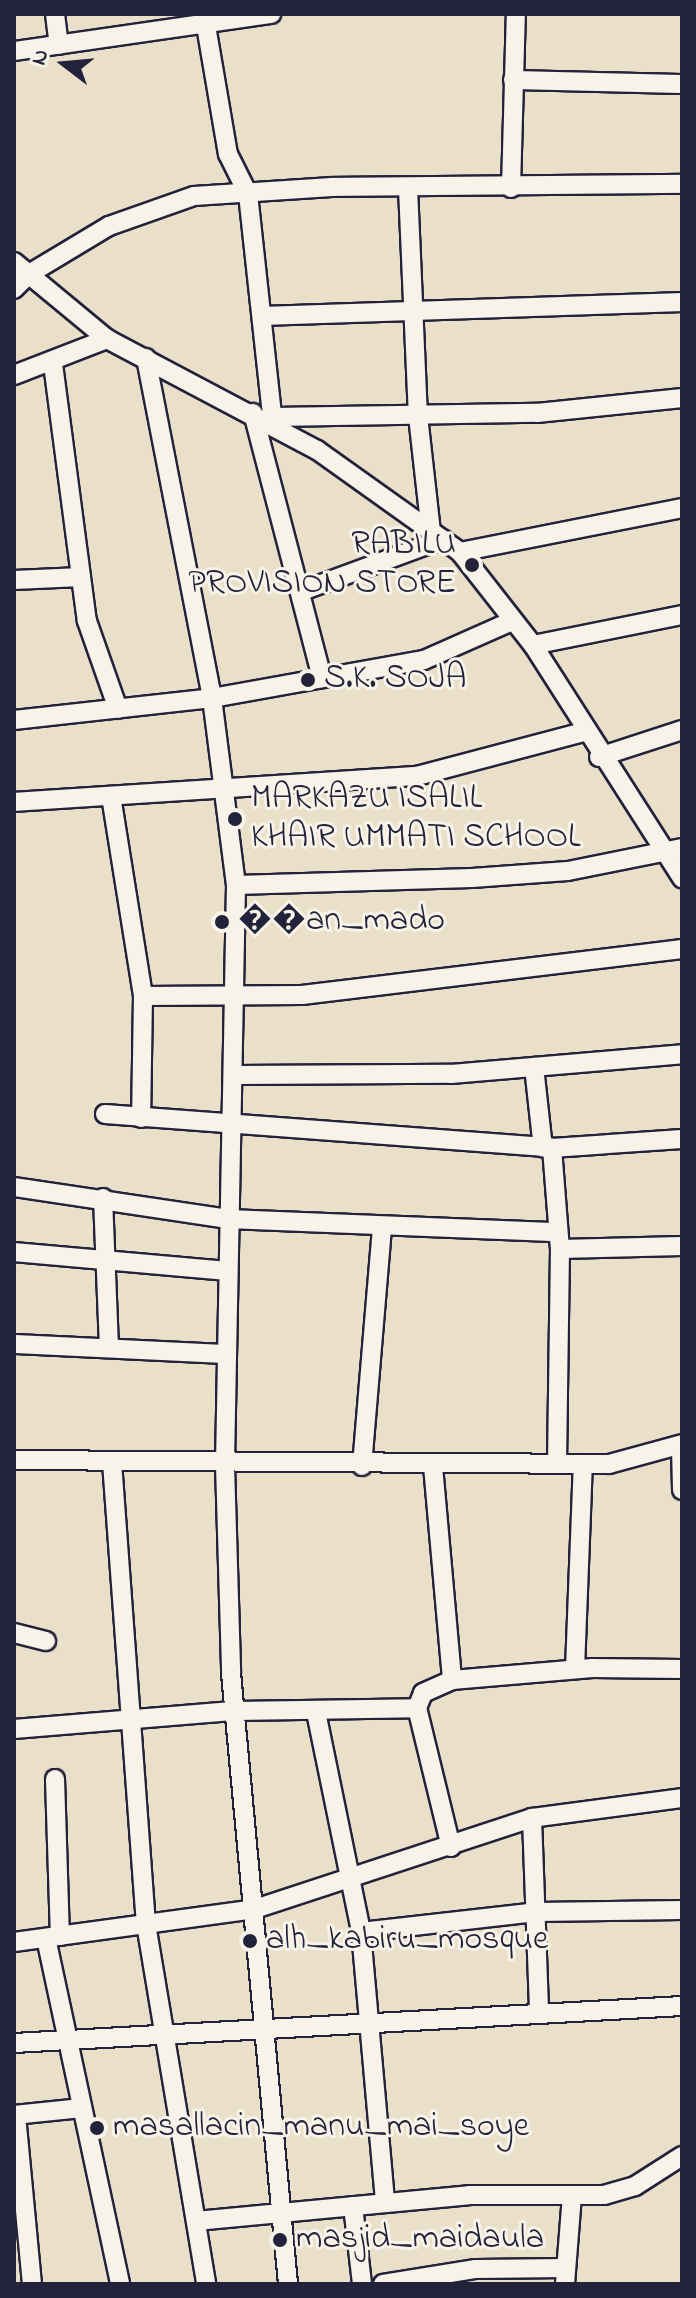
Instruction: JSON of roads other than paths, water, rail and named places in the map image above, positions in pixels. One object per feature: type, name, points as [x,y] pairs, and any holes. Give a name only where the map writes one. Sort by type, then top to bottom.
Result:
[{"type":"street","points":[[55,14],[59,45]]},
{"type":"street","points":[[14,51],[204,21],[271,14]]},
{"type":"street","points":[[511,188],[516,14]]},
{"type":"street","points":[[204,21],[228,154],[248,194],[273,421]]},
{"type":"street","points":[[513,80],[682,84]]},
{"type":"street","points":[[14,289],[21,268],[109,226],[194,196],[408,188],[682,184]]},
{"type":"street","points":[[408,188],[418,416],[437,536]]},
{"type":"street","points":[[21,268],[107,339],[273,421],[460,552],[533,645],[583,732],[682,878]]},
{"type":"street","points":[[263,316],[412,315],[682,302]]},
{"type":"street","points":[[14,375],[53,364],[107,339]]},
{"type":"street","points":[[146,358],[212,698],[226,788],[236,885],[236,1075],[228,1219],[225,1465],[235,1711],[268,2028],[288,2284]]},
{"type":"street","points":[[53,364],[87,621],[118,709]]},
{"type":"street","points":[[273,421],[537,413],[682,398]]},
{"type":"street","points":[[253,413],[302,591],[322,678]]},
{"type":"street","points":[[460,552],[682,508]]},
{"type":"street","points":[[302,591],[437,536]]},
{"type":"street","points":[[14,580],[81,577]]},
{"type":"street","points":[[533,645],[682,615]]},
{"type":"street","points":[[14,720],[212,698],[424,660],[512,621]]},
{"type":"street","points":[[599,757],[682,730]]},
{"type":"street","points":[[14,802],[417,776],[583,732]]},
{"type":"street","points":[[111,796],[143,996],[141,1118]]},
{"type":"street","points":[[236,885],[472,878],[663,854],[682,848]]},
{"type":"street","points":[[143,996],[365,990],[682,949]]},
{"type":"street","points":[[236,1075],[345,1078],[534,1067],[682,1054]]},
{"type":"street","points":[[534,1067],[559,1240],[557,1464]]},
{"type":"street","points":[[105,1114],[234,1127],[547,1148],[682,1139]]},
{"type":"street","points":[[14,1187],[228,1219],[682,1246]]},
{"type":"street","points":[[103,1198],[109,1348]]},
{"type":"street","points":[[362,1466],[382,1228]]},
{"type":"street","points":[[14,1252],[227,1271]]},
{"type":"street","points":[[14,1344],[226,1354]]},
{"type":"street","points":[[14,1460],[362,1466],[609,1464],[681,1445],[682,1490]]},
{"type":"street","points":[[112,1462],[146,1924],[206,2284]]},
{"type":"street","points":[[575,1669],[583,1464]]},
{"type":"street","points":[[433,1466],[452,1680]]},
{"type":"street","points":[[14,1633],[46,1641]]},
{"type":"street","points":[[451,1847],[417,1708],[423,1693],[452,1680],[575,1669],[682,1669]]},
{"type":"street","points":[[14,1729],[129,1724],[235,1711],[417,1708]]},
{"type":"street","points":[[316,1712],[361,1932],[373,2023],[385,2203]]},
{"type":"street","points":[[55,1779],[53,1937],[66,2038],[120,2284]]},
{"type":"street","points":[[14,1942],[255,1909],[532,1818],[682,1798]]},
{"type":"street","points":[[532,1818],[539,2013]]},
{"type":"street","points":[[361,1932],[536,1912],[682,1910]]},
{"type":"street","points":[[14,2043],[682,2006]]},
{"type":"street","points":[[32,2284],[15,2115],[82,2108]]},
{"type":"street","points":[[196,2221],[469,2195],[572,2196],[635,2186],[682,2156]]},
{"type":"street","points":[[383,2284],[434,2279],[565,2276],[572,2196]]},
{"type":"street","points":[[353,2206],[362,2284]]},
{"type":"place","name":"RABILU PROVISION STORE","points":[[472,565]]},
{"type":"place","name":"S.K. SOJA","points":[[308,680]]},
{"type":"place","name":"MARKAZU ISALIL KHAIR UMMATI SCHOOL","points":[[235,819]]},
{"type":"place","name":"��an_mado","points":[[222,922]]},
{"type":"place","name":"alh_kabiru_mosque","points":[[250,1941]]},
{"type":"place","name":"masallacin_manu_mai_soye","points":[[97,2128]]},
{"type":"place","name":"masjid_maidaula","points":[[280,2240]]}]
